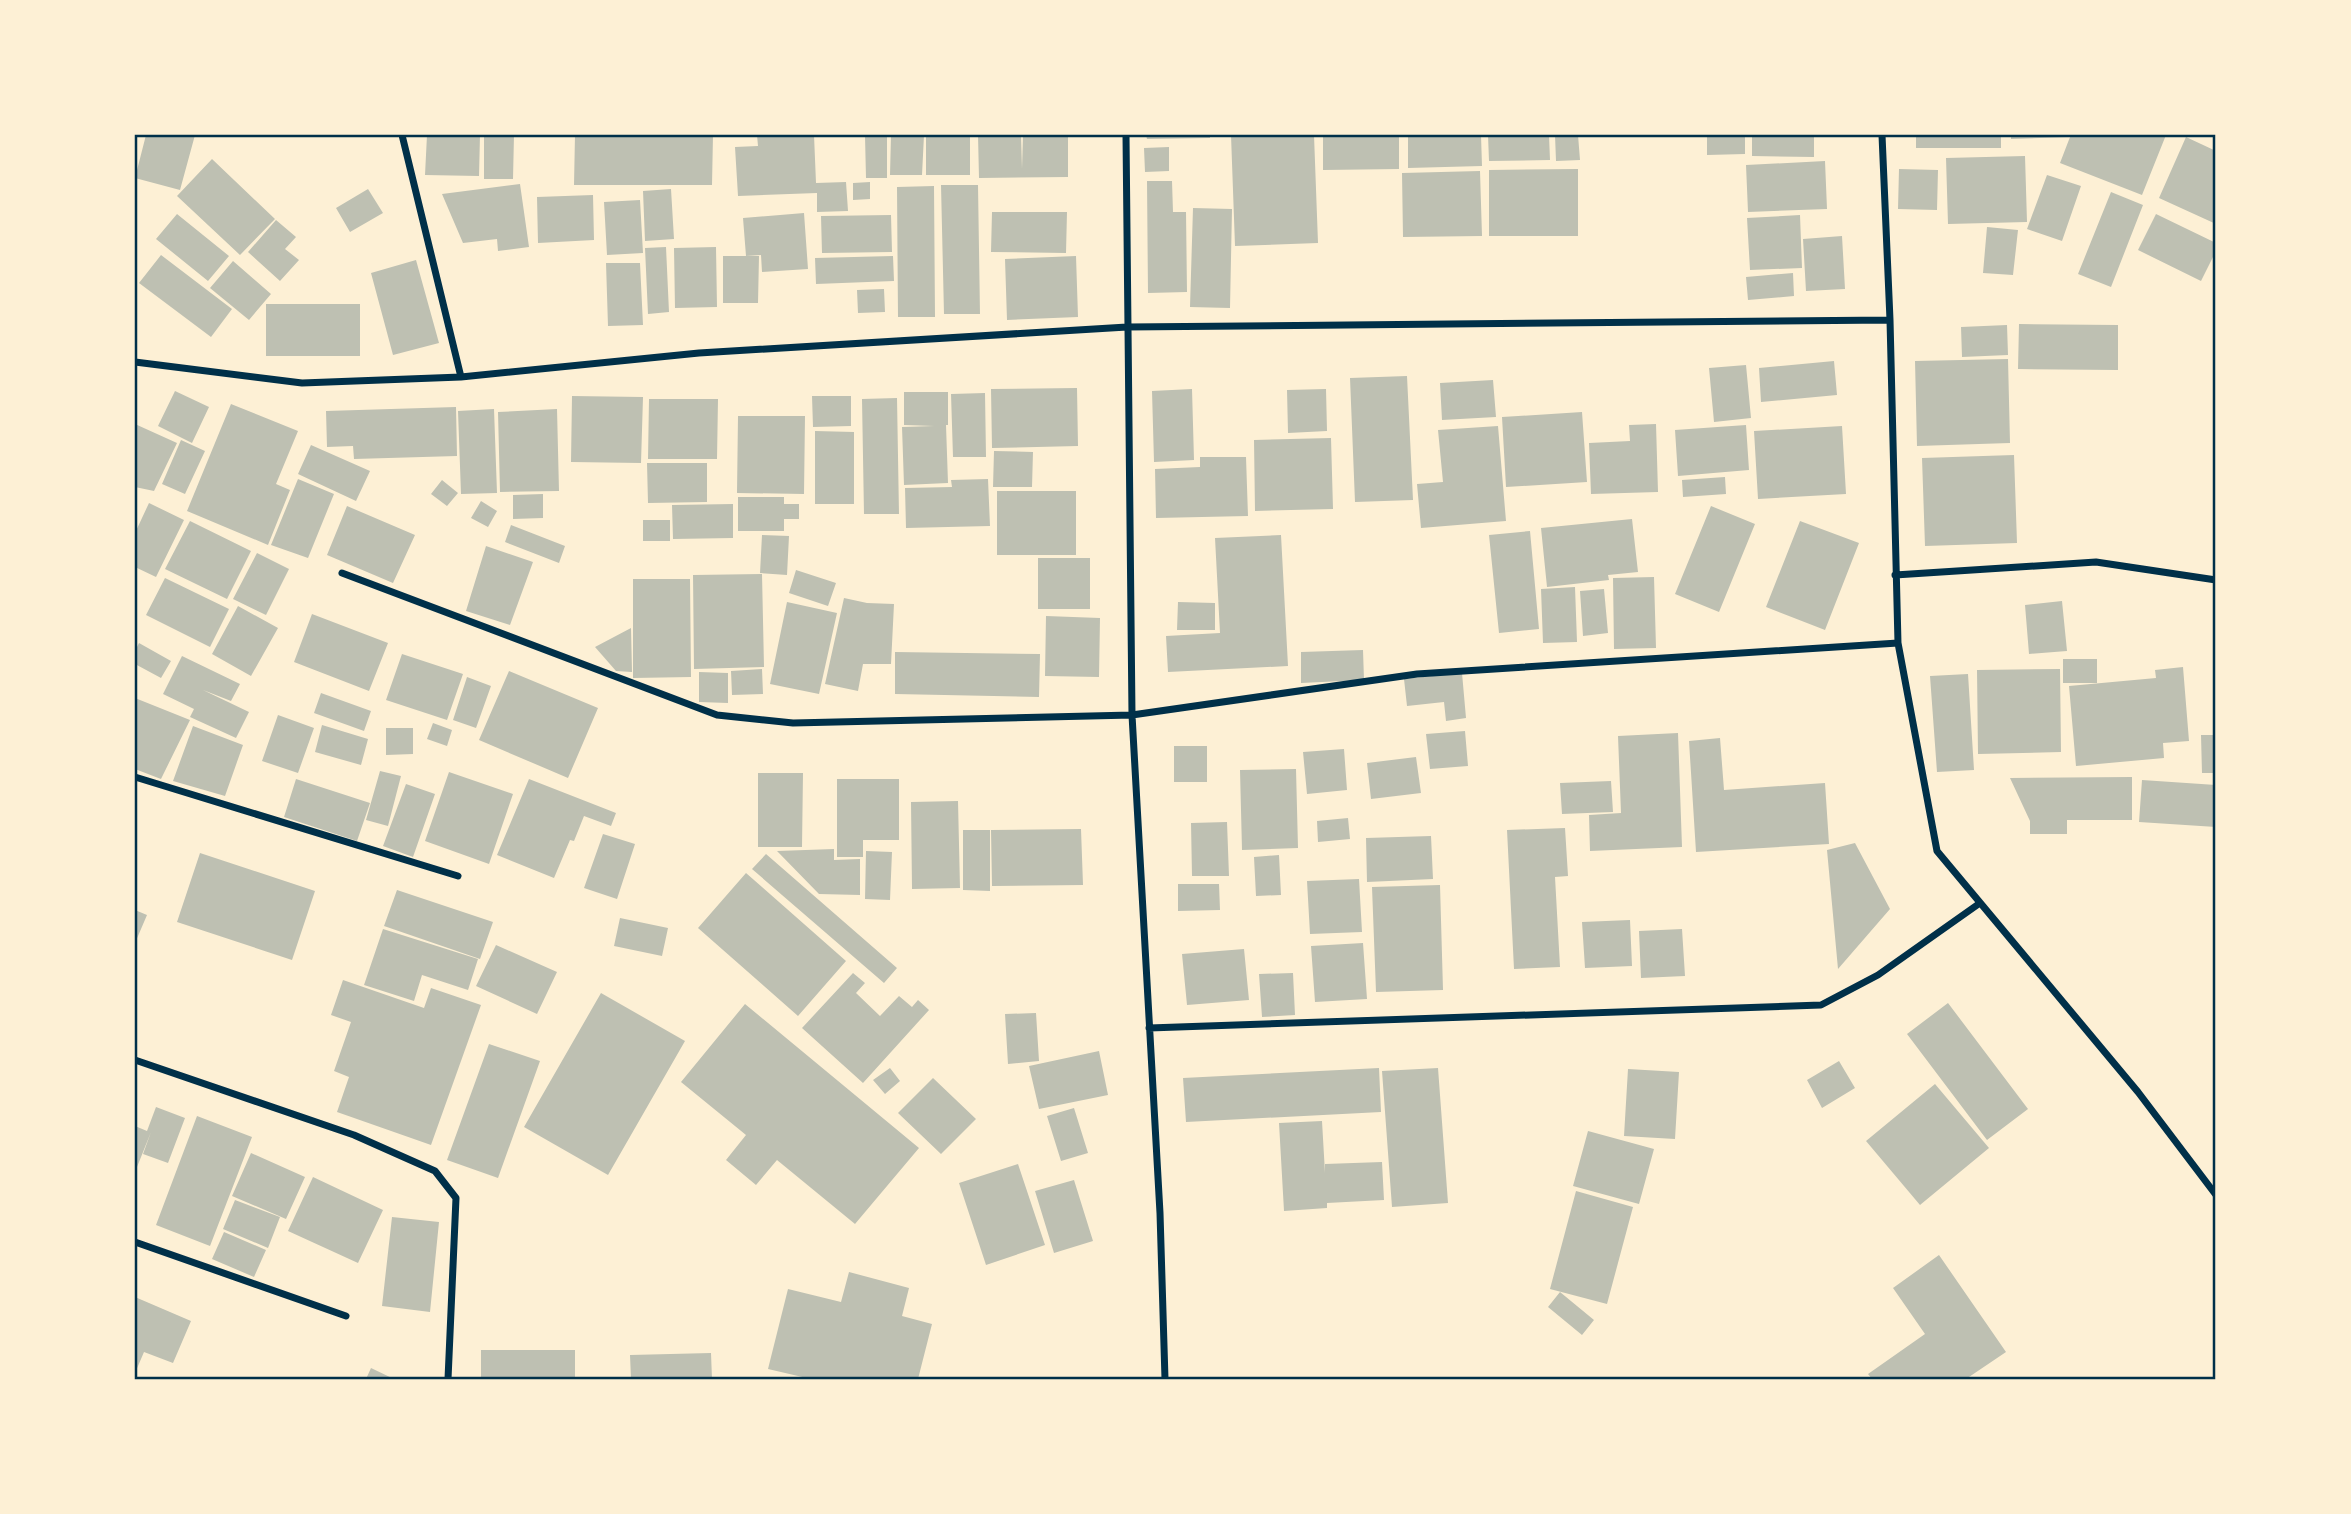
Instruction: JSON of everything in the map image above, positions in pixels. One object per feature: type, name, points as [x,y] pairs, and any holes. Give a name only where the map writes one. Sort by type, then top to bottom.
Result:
[{"type":"street","points":[[402,135],[461,377]]},
{"type":"street","points":[[1126,135],[1132,715],[1160,1213],[1165,1379]]},
{"type":"street","points":[[1882,135],[1890,320],[1898,643],[1937,851],[2137,1092],[2216,1195]]},
{"type":"street","points":[[135,362],[302,383],[461,377],[699,353],[1127,327],[1890,320]]},
{"type":"street","points":[[1895,575],[2096,562],[2216,580]]},
{"type":"street","points":[[342,573],[717,715],[793,723],[1132,715],[1417,674],[1898,643]]},
{"type":"street","points":[[135,777],[458,876]]},
{"type":"street","points":[[1149,1028],[1821,1005],[1878,975],[1980,903]]},
{"type":"street","points":[[135,1060],[354,1135],[435,1171],[456,1198],[448,1379]]},
{"type":"street","points":[[135,1242],[346,1316]]},
{"type":"building","points":[[146,135],[195,135],[180,190],[135,178]]},
{"type":"building","points":[[427,135],[480,135],[479,176],[425,175]]},
{"type":"building","points":[[484,135],[514,135],[513,179],[484,179]]},
{"type":"building","points":[[575,135],[713,135],[712,185],[574,185]]},
{"type":"building","points":[[757,135],[814,135],[816,183],[846,182],[848,211],[817,212],[817,193],[738,196],[735,147],[758,146]]},
{"type":"building","points":[[891,135],[924,135],[922,175],[890,175]]},
{"type":"building","points":[[926,135],[970,135],[970,175],[926,175]]},
{"type":"building","points":[[978,135],[1021,135],[1022,169],[1023,135],[1068,135],[1068,177],[979,178]]},
{"type":"building","points":[[1146,135],[1210,135],[1210,138],[1147,139]]},
{"type":"building","points":[[1231,135],[1314,135],[1318,243],[1235,246]]},
{"type":"building","points":[[1323,135],[1399,135],[1399,169],[1323,170]]},
{"type":"building","points":[[1408,135],[1481,135],[1482,166],[1408,168]]},
{"type":"building","points":[[1488,135],[1549,135],[1550,160],[1489,161]]},
{"type":"building","points":[[1555,135],[1578,135],[1580,160],[1556,161]]},
{"type":"building","points":[[1707,135],[1745,135],[1745,154],[1707,155]]},
{"type":"building","points":[[1752,135],[1814,135],[1814,157],[1752,156]]},
{"type":"building","points":[[1916,135],[2001,135],[2001,148],[1916,148]]},
{"type":"building","points":[[2011,135],[2166,135],[2142,195],[2060,163],[2070,137],[2011,139]]},
{"type":"building","points":[[865,136],[887,136],[887,178],[866,178]]},
{"type":"building","points":[[2186,137],[2216,151],[2216,224],[2159,198]]},
{"type":"building","points":[[1169,147],[1169,171],[1145,172],[1144,148]]},
{"type":"building","points":[[2025,156],[2027,222],[1948,224],[1946,158]]},
{"type":"building","points":[[212,159],[275,219],[240,255],[177,196]]},
{"type":"building","points":[[1825,161],[1827,209],[1748,212],[1746,165]]},
{"type":"building","points":[[1578,169],[1578,236],[1489,236],[1489,170]]},
{"type":"building","points":[[1899,169],[1938,170],[1937,210],[1898,209]]},
{"type":"building","points":[[1480,171],[1482,236],[1403,237],[1402,173]]},
{"type":"building","points":[[2047,175],[2081,186],[2062,241],[2027,229]]},
{"type":"building","points":[[1147,181],[1172,181],[1173,212],[1186,212],[1187,292],[1148,293]]},
{"type":"building","points":[[870,182],[870,199],[853,200],[853,183]]},
{"type":"building","points":[[520,184],[529,247],[498,251],[497,239],[463,243],[442,194]]},
{"type":"building","points":[[941,185],[978,185],[980,314],[944,314]]},
{"type":"building","points":[[934,186],[935,317],[898,317],[897,187]]},
{"type":"building","points":[[368,189],[383,213],[350,232],[336,208]]},
{"type":"building","points":[[671,189],[674,239],[645,241],[643,191]]},
{"type":"building","points":[[2111,192],[2143,205],[2111,287],[2078,274]]},
{"type":"building","points":[[593,195],[594,240],[538,243],[537,197]]},
{"type":"building","points":[[640,200],[643,253],[607,255],[604,202]]},
{"type":"building","points":[[1193,208],[1232,209],[1230,308],[1190,307]]},
{"type":"building","points":[[992,212],[1067,212],[1066,253],[991,252]]},
{"type":"building","points":[[804,213],[808,269],[762,272],[761,255],[746,256],[743,218]]},
{"type":"building","points":[[177,214],[229,256],[208,281],[156,239]]},
{"type":"building","points":[[2156,214],[2216,243],[2216,251],[2201,281],[2138,250]]},
{"type":"building","points":[[891,215],[892,252],[822,253],[821,216]]},
{"type":"building","points":[[1800,215],[1802,268],[1750,270],[1747,218]]},
{"type":"building","points":[[276,220],[296,237],[285,249],[299,260],[280,281],[248,252]]},
{"type":"building","points":[[1987,227],[2018,230],[2013,275],[1983,273]]},
{"type":"building","points":[[1842,236],[1845,289],[1806,291],[1803,239]]},
{"type":"building","points":[[666,247],[669,312],[648,314],[645,248]]},
{"type":"building","points":[[716,247],[717,307],[675,308],[674,248]]},
{"type":"building","points":[[161,255],[232,309],[211,337],[139,283]]},
{"type":"building","points":[[723,256],[759,256],[758,303],[723,303]]},
{"type":"building","points":[[893,256],[894,281],[816,284],[815,258]]},
{"type":"building","points":[[1076,256],[1078,317],[1007,320],[1005,259]]},
{"type":"building","points":[[416,260],[439,343],[393,355],[371,273]]},
{"type":"building","points":[[233,261],[271,294],[249,320],[210,288]]},
{"type":"building","points":[[606,263],[640,263],[643,325],[608,326]]},
{"type":"building","points":[[1793,273],[1794,296],[1748,300],[1746,277]]},
{"type":"building","points":[[884,289],[885,312],[858,313],[857,290]]},
{"type":"building","points":[[266,304],[360,304],[360,356],[266,356]]},
{"type":"building","points":[[2019,324],[2118,325],[2118,370],[2018,369]]},
{"type":"building","points":[[2007,325],[2008,355],[1962,357],[1961,327]]},
{"type":"building","points":[[2008,359],[2010,443],[1917,446],[1915,361]]},
{"type":"building","points":[[1834,361],[1837,395],[1761,402],[1759,368]]},
{"type":"building","points":[[1746,365],[1751,418],[1714,422],[1709,368]]},
{"type":"building","points":[[1407,376],[1413,500],[1355,502],[1350,378]]},
{"type":"building","points":[[1493,380],[1496,417],[1442,420],[1440,383]]},
{"type":"building","points":[[1077,388],[1078,446],[992,448],[991,389]]},
{"type":"building","points":[[1192,389],[1194,460],[1154,462],[1152,391]]},
{"type":"building","points":[[1326,389],[1327,431],[1288,433],[1287,390]]},
{"type":"building","points":[[175,391],[209,407],[192,443],[158,426]]},
{"type":"building","points":[[904,392],[948,392],[948,483],[904,485],[902,427],[934,426],[904,425]]},
{"type":"building","points":[[985,393],[986,457],[953,457],[951,394]]},
{"type":"building","points":[[572,396],[643,397],[641,463],[571,462]]},
{"type":"building","points":[[812,396],[851,396],[851,426],[813,427]]},
{"type":"building","points":[[897,398],[899,514],[864,514],[862,399]]},
{"type":"building","points":[[649,399],[718,399],[717,459],[648,459]]},
{"type":"building","points":[[231,404],[298,431],[276,484],[290,490],[268,545],[187,511]]},
{"type":"building","points":[[456,407],[457,456],[354,459],[353,446],[327,447],[326,411]]},
{"type":"building","points":[[494,409],[497,493],[461,494],[458,411]]},
{"type":"building","points":[[557,409],[559,491],[500,492],[498,412]]},
{"type":"building","points":[[1582,412],[1587,482],[1506,487],[1502,417]]},
{"type":"building","points":[[738,416],[805,416],[804,494],[737,493]]},
{"type":"building","points":[[135,424],[177,443],[154,491],[135,487]]},
{"type":"building","points":[[1656,424],[1658,492],[1591,494],[1589,443],[1630,441],[1629,425]]},
{"type":"building","points":[[1746,425],[1749,470],[1678,476],[1675,430]]},
{"type":"building","points":[[1498,426],[1506,521],[1421,528],[1417,484],[1443,482],[1438,430]]},
{"type":"building","points":[[1842,426],[1846,494],[1758,499],[1754,431]]},
{"type":"building","points":[[815,431],[854,432],[854,504],[815,504]]},
{"type":"building","points":[[1331,438],[1333,509],[1255,511],[1254,440]]},
{"type":"building","points":[[181,440],[205,451],[185,494],[162,484]]},
{"type":"building","points":[[311,445],[370,471],[356,501],[298,474]]},
{"type":"building","points":[[994,451],[1033,452],[1032,487],[993,487]]},
{"type":"building","points":[[2014,455],[2017,543],[1925,546],[1922,458]]},
{"type":"building","points":[[1200,457],[1246,457],[1248,516],[1156,518],[1155,469],[1200,467]]},
{"type":"building","points":[[647,463],[707,463],[707,502],[648,503]]},
{"type":"building","points":[[1725,477],[1726,494],[1683,497],[1682,480]]},
{"type":"building","points":[[298,479],[334,494],[308,558],[271,545]]},
{"type":"building","points":[[988,479],[990,526],[906,528],[905,488],[952,487],[951,480]]},
{"type":"building","points":[[442,480],[458,493],[447,506],[431,494]]},
{"type":"building","points":[[997,491],[1076,491],[1076,555],[997,555]]},
{"type":"building","points":[[543,494],[543,518],[513,519],[513,495]]},
{"type":"building","points":[[738,497],[784,497],[784,504],[799,504],[799,519],[784,519],[784,531],[738,531]]},
{"type":"building","points":[[481,501],[497,511],[488,527],[471,518]]},
{"type":"building","points":[[149,503],[184,520],[156,577],[135,567],[135,533]]},
{"type":"building","points":[[733,504],[733,538],[673,539],[672,505]]},
{"type":"building","points":[[347,506],[415,535],[393,583],[327,555]]},
{"type":"building","points":[[1711,506],[1755,524],[1719,612],[1675,594]]},
{"type":"building","points":[[1632,519],[1638,572],[1608,575],[1609,580],[1547,587],[1541,528]]},
{"type":"building","points":[[643,520],[670,520],[670,541],[643,541]]},
{"type":"building","points":[[190,521],[251,551],[227,599],[165,569]]},
{"type":"building","points":[[1800,521],[1859,543],[1825,630],[1766,607]]},
{"type":"building","points":[[511,525],[565,546],[559,563],[505,542]]},
{"type":"building","points":[[1530,531],[1539,629],[1499,633],[1489,535]]},
{"type":"building","points":[[762,535],[789,536],[787,575],[760,573]]},
{"type":"building","points":[[1281,535],[1288,666],[1168,672],[1166,636],[1220,633],[1215,538]]},
{"type":"building","points":[[486,546],[533,562],[510,625],[466,611]]},
{"type":"building","points":[[257,553],[289,569],[266,615],[233,599]]},
{"type":"building","points":[[1038,558],[1090,558],[1090,609],[1038,609]]},
{"type":"building","points":[[796,570],[836,583],[828,606],[789,593]]},
{"type":"building","points":[[762,574],[764,667],[694,669],[693,575]]},
{"type":"building","points":[[1654,577],[1656,648],[1614,649],[1613,578]]},
{"type":"building","points":[[165,578],[229,609],[210,647],[146,615]]},
{"type":"building","points":[[633,579],[690,579],[691,677],[633,678]]},
{"type":"building","points":[[1575,587],[1577,642],[1543,643],[1541,589]]},
{"type":"building","points":[[1604,589],[1608,633],[1583,636],[1580,591]]},
{"type":"building","points":[[844,598],[867,603],[894,604],[891,664],[863,664],[858,691],[825,684]]},
{"type":"building","points":[[2062,601],[2067,651],[2029,654],[2025,605]]},
{"type":"building","points":[[787,602],[837,613],[819,694],[770,684]]},
{"type":"building","points":[[1178,602],[1215,603],[1215,630],[1177,630]]},
{"type":"building","points":[[238,606],[278,628],[251,676],[212,654]]},
{"type":"building","points":[[312,614],[388,643],[369,691],[294,662]]},
{"type":"building","points":[[1046,616],[1100,618],[1099,677],[1045,676]]},
{"type":"building","points":[[631,628],[632,672],[616,671],[595,647]]},
{"type":"building","points":[[139,643],[171,661],[161,678],[135,664],[135,651]]},
{"type":"building","points":[[1363,650],[1364,680],[1301,683],[1301,652]]},
{"type":"building","points":[[895,652],[1040,654],[1039,697],[895,694]]},
{"type":"building","points":[[402,654],[463,674],[447,720],[386,700]]},
{"type":"building","points":[[182,656],[240,684],[231,701],[203,690],[249,712],[236,738],[190,717],[194,709],[163,694]]},
{"type":"building","points":[[2063,659],[2097,659],[2097,683],[2063,683]]},
{"type":"building","points":[[2183,667],[2189,741],[2163,743],[2164,758],[2076,766],[2069,686],[2156,678],[2155,670]]},
{"type":"building","points":[[762,669],[763,694],[732,695],[731,671]]},
{"type":"building","points":[[2060,669],[2061,752],[1978,754],[1977,670]]},
{"type":"building","points":[[509,671],[598,708],[568,778],[479,740]]},
{"type":"building","points":[[699,672],[728,673],[728,703],[699,702]]},
{"type":"building","points":[[1462,673],[1466,718],[1446,721],[1444,702],[1407,706],[1404,679]]},
{"type":"building","points":[[1968,674],[1974,770],[1937,772],[1930,676]]},
{"type":"building","points":[[467,677],[491,686],[476,728],[453,720]]},
{"type":"building","points":[[321,693],[371,711],[364,731],[314,713]]},
{"type":"building","points":[[135,698],[190,720],[161,779],[135,769]]},
{"type":"building","points":[[278,715],[314,728],[298,773],[262,761]]},
{"type":"building","points":[[433,723],[452,730],[447,746],[427,739]]},
{"type":"building","points":[[322,725],[368,739],[361,765],[315,752]]},
{"type":"building","points":[[193,726],[243,745],[225,796],[173,781]]},
{"type":"building","points":[[386,728],[413,728],[413,754],[386,755]]},
{"type":"building","points":[[1465,731],[1468,766],[1430,769],[1426,734]]},
{"type":"building","points":[[1678,733],[1682,847],[1590,851],[1589,815],[1621,813],[1618,736]]},
{"type":"building","points":[[2201,735],[2216,735],[2216,773],[2202,773]]},
{"type":"building","points":[[1720,738],[1724,790],[1825,783],[1829,844],[1696,852],[1689,741]]},
{"type":"building","points":[[1174,746],[1207,746],[1207,782],[1174,782]]},
{"type":"building","points":[[1344,749],[1347,790],[1307,794],[1303,752]]},
{"type":"building","points":[[1416,757],[1421,793],[1371,799],[1367,763]]},
{"type":"building","points":[[1296,769],[1298,848],[1242,850],[1240,770]]},
{"type":"building","points":[[380,771],[401,776],[388,826],[366,820]]},
{"type":"building","points":[[449,772],[513,794],[489,864],[425,841]]},
{"type":"building","points":[[758,773],[803,773],[802,847],[758,847]]},
{"type":"building","points":[[2132,777],[2132,820],[2067,820],[2067,834],[2030,834],[2030,821],[2010,778]]},
{"type":"building","points":[[296,779],[370,803],[357,841],[284,817]]},
{"type":"building","points":[[529,779],[616,813],[611,826],[584,816],[574,841],[570,840],[554,878],[497,855]]},
{"type":"building","points":[[837,779],[899,779],[899,840],[863,840],[863,857],[837,857]]},
{"type":"building","points":[[2142,780],[2216,785],[2216,827],[2139,822]]},
{"type":"building","points":[[1611,781],[1613,812],[1562,814],[1560,783]]},
{"type":"building","points":[[406,784],[435,794],[413,857],[383,846]]},
{"type":"building","points":[[958,801],[960,888],[912,889],[911,802]]},
{"type":"building","points":[[1348,818],[1350,839],[1318,842],[1317,821]]},
{"type":"building","points":[[1227,822],[1229,876],[1192,876],[1191,823]]},
{"type":"building","points":[[1565,828],[1568,876],[1555,877],[1560,967],[1514,969],[1507,830]]},
{"type":"building","points":[[1081,829],[1083,885],[992,886],[991,830]]},
{"type":"building","points":[[963,830],[990,830],[990,891],[963,890]]},
{"type":"building","points":[[603,834],[635,844],[617,899],[584,888]]},
{"type":"building","points":[[1431,836],[1433,879],[1367,882],[1366,838]]},
{"type":"building","points":[[1855,843],[1890,909],[1838,969],[1827,850]]},
{"type":"building","points":[[834,849],[834,860],[860,859],[860,895],[819,894],[777,851]]},
{"type":"building","points":[[866,851],[892,852],[890,900],[865,899]]},
{"type":"building","points":[[200,853],[315,891],[292,960],[177,922]]},
{"type":"building","points":[[766,854],[897,968],[884,983],[752,869]]},
{"type":"building","points":[[1279,855],[1281,895],[1256,896],[1254,857]]},
{"type":"building","points":[[746,873],[846,961],[798,1016],[698,928]]},
{"type":"building","points":[[1359,879],[1362,932],[1310,934],[1307,881]]},
{"type":"building","points":[[1178,884],[1219,884],[1220,910],[1178,911]]},
{"type":"building","points":[[1440,885],[1443,990],[1376,992],[1372,887]]},
{"type":"building","points":[[397,890],[493,922],[480,959],[384,926]]},
{"type":"building","points":[[135,910],[147,915],[135,943]]},
{"type":"building","points":[[620,918],[668,928],[662,956],[614,946]]},
{"type":"building","points":[[1630,920],[1632,966],[1585,968],[1582,922]]},
{"type":"building","points":[[383,929],[478,959],[468,990],[422,975],[414,1001],[364,985]]},
{"type":"building","points":[[1682,929],[1685,976],[1641,978],[1639,931]]},
{"type":"building","points":[[1363,943],[1367,999],[1315,1002],[1311,946]]},
{"type":"building","points":[[496,945],[557,972],[537,1014],[476,986]]},
{"type":"building","points":[[1244,949],[1249,1000],[1187,1005],[1182,954]]},
{"type":"building","points":[[853,973],[865,983],[856,993],[880,1016],[899,996],[912,1007],[918,1000],[929,1010],[863,1083],[802,1028]]},
{"type":"building","points":[[1293,973],[1295,1015],[1262,1017],[1259,974]]},
{"type":"building","points":[[343,980],[424,1008],[431,988],[481,1005],[431,1145],[337,1112],[349,1077],[334,1071],[351,1022],[331,1015]]},
{"type":"building","points":[[601,993],[685,1041],[608,1175],[524,1127]]},
{"type":"building","points":[[1948,1003],[2028,1109],[1987,1140],[1907,1034]]},
{"type":"building","points":[[745,1004],[919,1148],[855,1224],[777,1160],[756,1185],[726,1160],[746,1135],[681,1082]]},
{"type":"building","points":[[1036,1013],[1039,1061],[1008,1064],[1005,1014]]},
{"type":"building","points":[[489,1044],[540,1061],[498,1178],[447,1160]]},
{"type":"building","points":[[1099,1051],[1108,1095],[1039,1109],[1029,1066]]},
{"type":"building","points":[[1839,1061],[1855,1088],[1822,1108],[1807,1080]]},
{"type":"building","points":[[890,1068],[900,1081],[885,1094],[873,1080]]},
{"type":"building","points":[[1379,1068],[1381,1112],[1186,1122],[1183,1078]]},
{"type":"building","points":[[1438,1068],[1448,1203],[1392,1207],[1382,1071]]},
{"type":"building","points":[[1628,1069],[1679,1072],[1675,1139],[1624,1136]]},
{"type":"building","points":[[933,1078],[976,1119],[941,1154],[898,1113]]},
{"type":"building","points":[[1935,1084],[1989,1148],[1920,1205],[1866,1141]]},
{"type":"building","points":[[156,1107],[185,1118],[168,1163],[143,1154],[151,1132],[135,1172],[135,1126],[147,1131]]},
{"type":"building","points":[[1074,1108],[1088,1153],[1061,1161],[1047,1116]]},
{"type":"building","points":[[197,1116],[252,1137],[210,1246],[156,1225]]},
{"type":"building","points":[[1322,1121],[1325,1173],[1325,1164],[1382,1162],[1384,1200],[1327,1203],[1327,1208],[1284,1211],[1279,1123]]},
{"type":"building","points":[[1588,1131],[1654,1149],[1639,1204],[1573,1186]]},
{"type":"building","points":[[251,1153],[305,1177],[286,1219],[232,1196]]},
{"type":"building","points":[[1018,1164],[1045,1245],[986,1265],[959,1183]]},
{"type":"building","points":[[313,1177],[383,1210],[358,1263],[288,1231]]},
{"type":"building","points":[[1074,1180],[1093,1241],[1054,1253],[1035,1191]]},
{"type":"building","points":[[1576,1191],[1633,1207],[1607,1304],[1550,1289]]},
{"type":"building","points":[[235,1200],[280,1217],[268,1248],[223,1229]]},
{"type":"building","points":[[392,1217],[439,1222],[430,1312],[382,1306]]},
{"type":"building","points":[[224,1232],[266,1250],[254,1277],[212,1259]]},
{"type":"building","points":[[1939,1255],[2006,1352],[1966,1379],[1872,1379],[1868,1374],[1925,1334],[1893,1288]]},
{"type":"building","points":[[849,1272],[909,1288],[902,1316],[932,1324],[918,1379],[811,1379],[768,1369],[788,1289],[841,1302]]},
{"type":"building","points":[[1560,1292],[1594,1320],[1582,1335],[1548,1307]]},
{"type":"building","points":[[135,1297],[191,1321],[173,1363],[144,1352],[135,1373]]},
{"type":"building","points":[[481,1350],[575,1350],[575,1379],[481,1379]]},
{"type":"building","points":[[711,1353],[712,1379],[631,1379],[630,1355]]},
{"type":"building","points":[[371,1368],[394,1379],[366,1379]]}]
